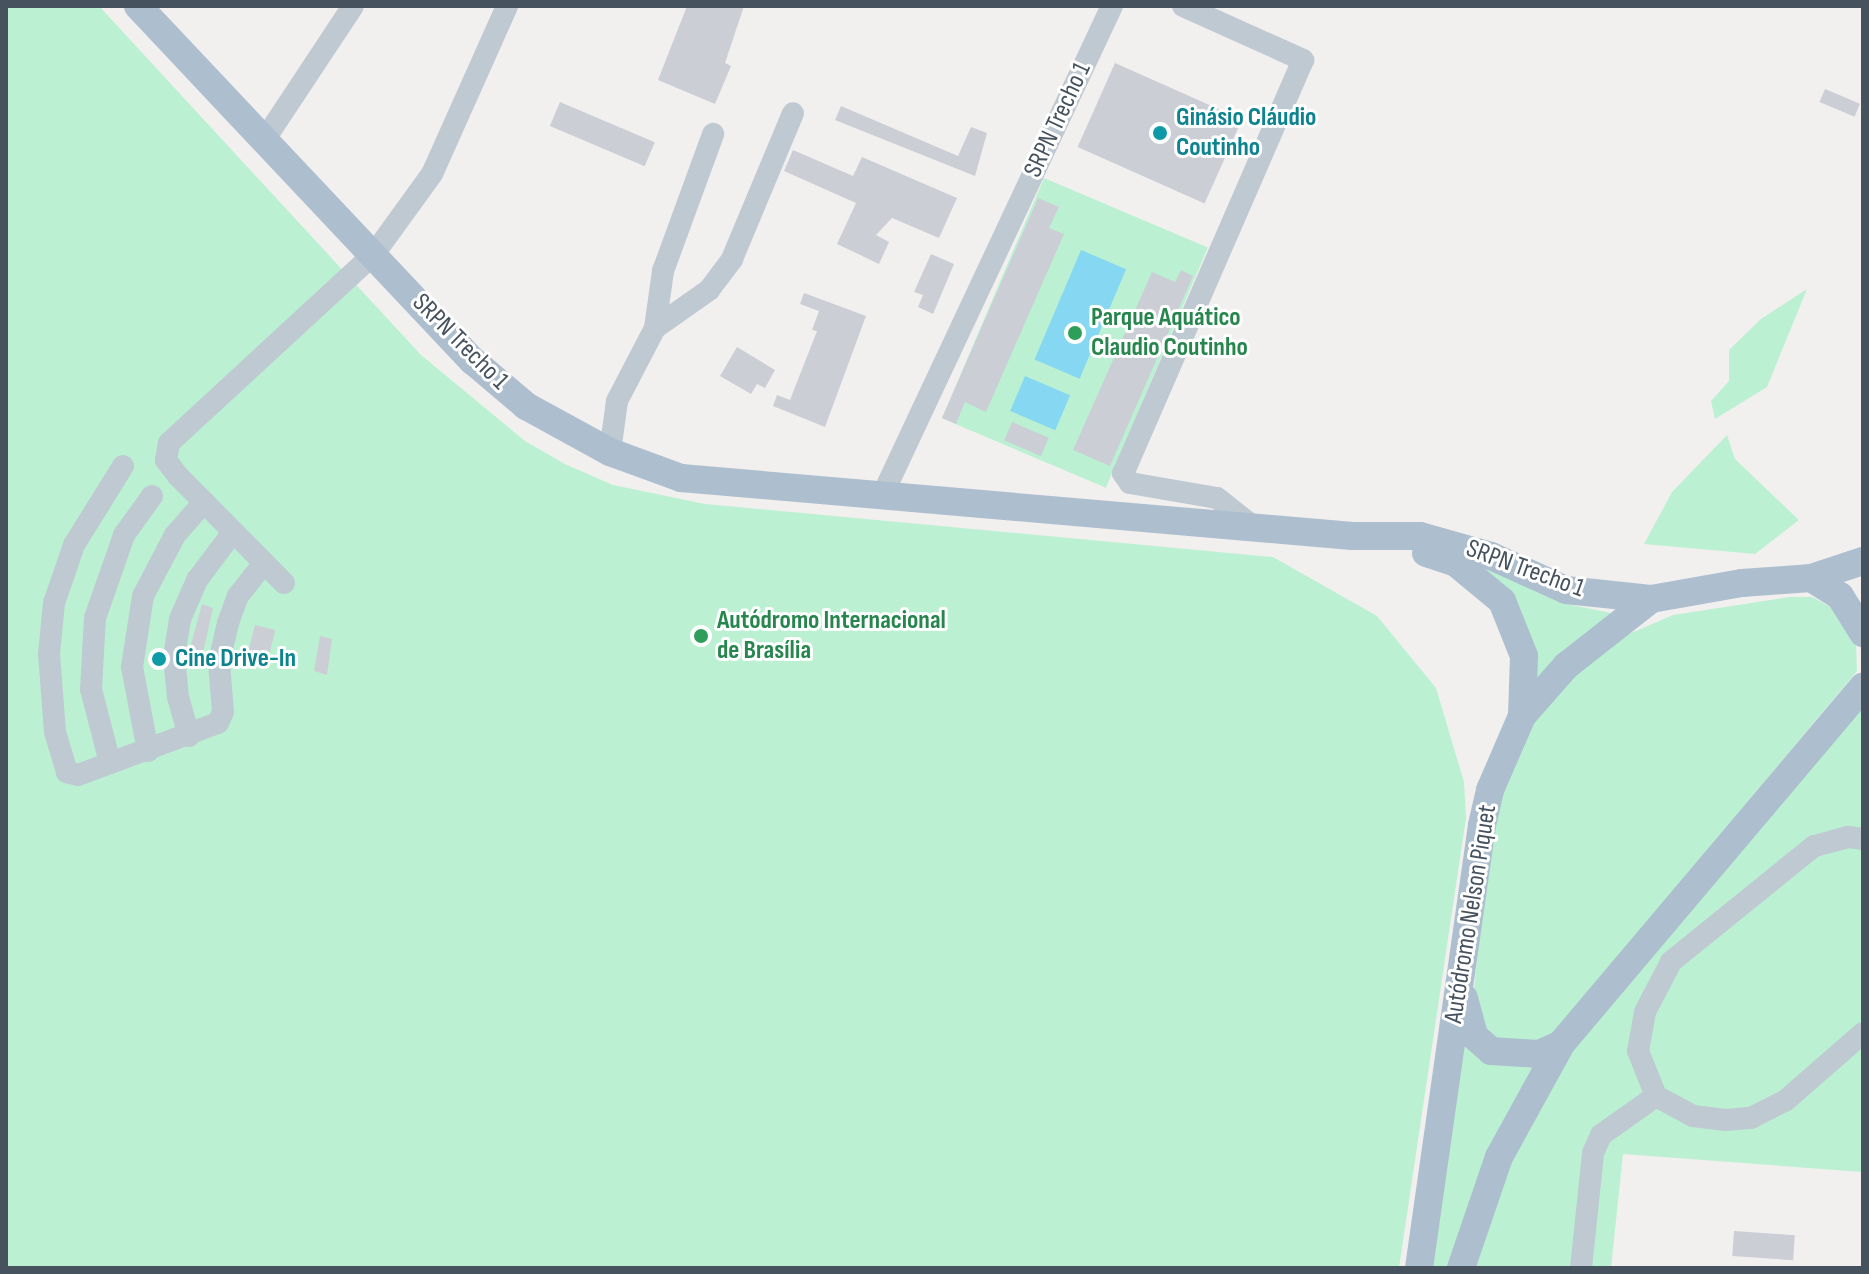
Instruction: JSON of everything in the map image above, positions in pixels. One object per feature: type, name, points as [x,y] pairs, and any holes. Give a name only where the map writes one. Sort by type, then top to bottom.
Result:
[{"type":"main road","name":"SRPN Trecho 1","points":[[138,6],[473,361],[526,406],[610,452],[681,478],[1352,536],[1420,536],[1456,544],[1566,590],[1651,599]]},
{"type":"main road","name":"SRPN Trecho 1","points":[[1352,536],[1456,563],[1480,579],[1516,628],[1524,656],[1522,716]]},
{"type":"main road","name":"Autódromo Nelson Piquet","points":[[1419,1268],[1490,790],[1522,716],[1566,666],[1651,599],[1742,583],[1811,578],[1863,561]]},
{"type":"main road","points":[[1811,578],[1840,596],[1863,633]]},
{"type":"main road","points":[[1461,1268],[1499,1157],[1561,1044],[1858,692],[1863,667]]},
{"type":"main road","points":[[1460,982],[1474,1036],[1491,1051],[1539,1054],[1561,1044]]},
{"type":"lane","points":[[265,139],[353,6]]},
{"type":"lane","points":[[284,583],[204,502],[166,455],[177,435],[297,321],[374,254],[432,174],[507,6]]},
{"type":"lane","name":"SRPN Trecho 1","points":[[882,496],[1112,6]]},
{"type":"lane","points":[[1183,6],[1303,60],[1123,473],[1130,483],[1217,498],[1255,528]]},
{"type":"lane","points":[[655,328],[709,290],[732,259],[793,113]]},
{"type":"lane","points":[[610,452],[617,401],[655,328],[663,271],[713,134]]},
{"type":"lane","points":[[123,466],[74,545],[54,603],[49,654],[55,732],[67,772],[78,775],[148,751],[189,736],[221,718],[219,662],[228,623],[238,596],[264,563]]},
{"type":"lane","points":[[110,763],[91,689],[95,618],[124,535],[152,496]]},
{"type":"lane","points":[[148,751],[132,667],[143,596],[175,535],[204,502]]},
{"type":"lane","points":[[189,736],[178,697],[174,657],[180,619],[197,580],[233,532]]},
{"type":"lane","points":[[1863,839],[1835,839],[1814,846],[1671,962],[1639,1034],[1638,1051],[1656,1096],[1693,1116],[1751,1118],[1785,1101],[1863,1033]]},
{"type":"lane","points":[[1581,1268],[1593,1153],[1601,1135],[1656,1096]]},
{"type":"green space","name":"Autódromo Internacional de Brasília","points":[[6,6],[99,6],[421,355],[525,441],[565,464],[613,485],[705,504],[1273,557],[1377,616],[1436,688],[1464,782],[1466,818],[1399,1268],[6,1268]]},
{"type":"green space","name":"Parque Aquático Claudio Coutinho","points":[[1044,178],[1208,248],[1106,488],[942,418]]},
{"type":"green space","points":[[1807,289],[1767,387],[1715,419],[1711,401],[1729,381],[1729,350],[1761,319]]},
{"type":"green space","points":[[1727,435],[1735,459],[1799,520],[1755,554],[1644,544],[1672,492]]},
{"type":"green space","points":[[1471,560],[1562,603],[1616,614],[1535,685]]},
{"type":"green space","points":[[1790,597],[1812,597],[1834,609],[1856,644],[1857,671],[1555,1032],[1528,1047],[1487,1037],[1473,999],[1492,813],[1515,751],[1554,689],[1615,640],[1673,615]]},
{"type":"green space","points":[[1863,692],[1863,1172],[1623,1154],[1611,1268],[1472,1268],[1510,1154],[1569,1053]]},
{"type":"green space","points":[[1458,1042],[1535,1065],[1450,1268],[1427,1268]]},
{"type":"water","points":[[1081,250],[1126,269],[1080,379],[1035,360]]},
{"type":"water","points":[[1025,376],[1070,395],[1055,430],[1010,411]]},
{"type":"building","points":[[687,6],[744,6],[725,63],[731,66],[715,104],[658,80]]},
{"type":"building","name":"Ginásio Cláudio Coutinho","points":[[1115,63],[1242,120],[1205,204],[1078,147]]},
{"type":"building","points":[[1825,89],[1860,104],[1855,117],[1820,102]]},
{"type":"building","points":[[560,102],[655,142],[645,166],[550,126]]},
{"type":"building","points":[[841,106],[958,156],[971,127],[987,133],[975,176],[835,120]]},
{"type":"building","points":[[793,150],[853,176],[862,157],[957,198],[939,238],[892,218],[876,235],[889,242],[879,264],[837,244],[856,203],[784,171]]},
{"type":"building","points":[[1038,198],[1059,207],[1049,228],[1064,234],[986,412],[965,402],[956,424],[942,418]]},
{"type":"building","points":[[931,254],[954,264],[933,314],[918,307],[923,295],[914,292]]},
{"type":"building","points":[[1181,270],[1193,276],[1110,466],[1073,450],[1152,272],[1175,282]]},
{"type":"building","points":[[804,293],[866,316],[825,427],[773,406],[777,395],[790,400],[817,331],[812,330],[819,311],[800,304]]},
{"type":"building","points":[[737,347],[775,370],[765,388],[757,384],[751,394],[720,376]]},
{"type":"building","points":[[1012,422],[1049,438],[1041,456],[1004,440]]},
{"type":"building","points":[[202,604],[213,608],[203,653],[189,652]]},
{"type":"building","points":[[255,625],[275,630],[267,665],[246,660]]},
{"type":"building","points":[[320,636],[332,639],[327,675],[314,671]]},
{"type":"building","points":[[1734,1231],[1795,1235],[1793,1260],[1732,1256]]},
{"type":"place","name":"Ginásio Cláudio Coutinho","points":[[1160,133]]},
{"type":"place","name":"Parque Aquático Claudio Coutinho","points":[[1075,333]]},
{"type":"place","name":"Autódromo Internacional de Brasília","points":[[701,636]]},
{"type":"place","name":"Cine Drive-In","points":[[159,659]]}]
